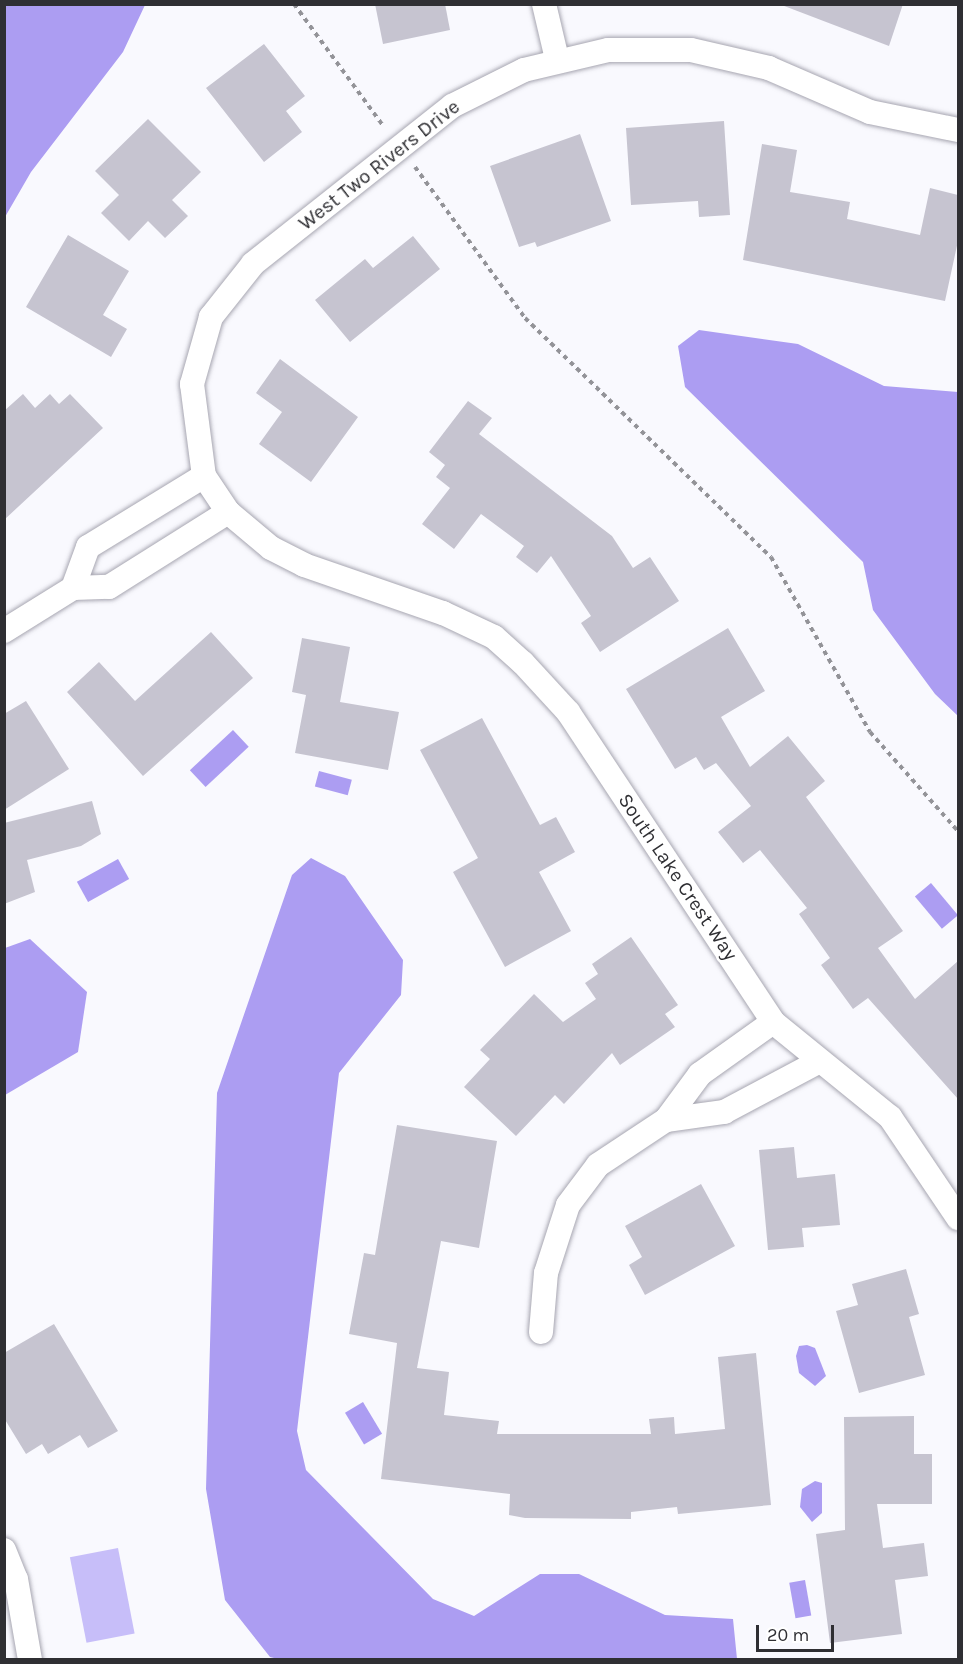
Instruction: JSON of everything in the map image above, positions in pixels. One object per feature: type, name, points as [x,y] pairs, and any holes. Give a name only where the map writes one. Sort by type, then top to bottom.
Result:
[{"type":"street","points":[[544,4],[557,59]]},
{"type":"street","name":"West Two Rivers Drive","points":[[361,586],[271,548],[228,512],[204,476],[192,384],[203,338],[228,291],[253,264],[452,106],[557,59],[644,47],[724,56],[769,68],[870,112],[958,130]]},
{"type":"street","points":[[73,588],[88,547],[204,476]]},
{"type":"street","points":[[4,631],[73,588],[109,587],[228,512]]},
{"type":"street","name":"South Lake Crest Way","points":[[361,586],[494,637],[523,663],[568,712],[773,1022],[818,1062],[890,1117],[958,1218]]},
{"type":"street","points":[[541,1332],[546,1273],[568,1205],[598,1165],[666,1120],[700,1074],[773,1022]]},
{"type":"street","points":[[666,1120],[724,1112],[818,1062]]},
{"type":"street","points":[[4,1550],[16,1579],[30,1659]]},
{"type":"path","points":[[294,4],[384,127]]},
{"type":"path","points":[[409,159],[525,318],[771,557],[870,732],[958,831]]},
{"type":"shaded area","points":[[5,4],[145,5],[123,52],[31,172],[5,217]]},
{"type":"shaded area","points":[[699,330],[798,344],[884,386],[958,392],[958,716],[935,694],[873,610],[863,562],[685,387],[678,346]]},
{"type":"shaded area","points":[[233,730],[249,747],[206,787],[190,770]]},
{"type":"shaded area","points":[[319,771],[352,780],[348,795],[315,786]]},
{"type":"shaded area","points":[[311,858],[345,876],[403,960],[401,995],[339,1073],[297,1431],[306,1470],[433,1599],[474,1616],[540,1574],[579,1574],[665,1615],[733,1619],[737,1659],[278,1659],[270,1657],[225,1600],[206,1489],[217,1093],[292,875]]},
{"type":"shaded area","points":[[118,859],[129,879],[88,902],[77,882]]},
{"type":"shaded area","points":[[931,883],[958,915],[942,929],[915,896]]},
{"type":"shaded area","points":[[30,939],[87,992],[78,1052],[5,1095],[5,948]]},
{"type":"shaded area","points":[[807,1345],[815,1348],[826,1376],[815,1386],[799,1373],[796,1356],[799,1346]]},
{"type":"shaded area","points":[[363,1402],[382,1434],[364,1445],[345,1413]]},
{"type":"shaded area","points":[[815,1481],[822,1483],[822,1513],[812,1522],[800,1507],[802,1489]]},
{"type":"shaded area","points":[[118,1548],[135,1633],[87,1643],[70,1557]]},
{"type":"shaded area","points":[[805,1580],[811,1615],[795,1618],[789,1583]]},
{"type":"building","points":[[375,4],[445,4],[450,30],[383,44]]},
{"type":"building","points":[[779,4],[903,4],[889,46]]},
{"type":"building","points":[[264,44],[305,96],[286,111],[302,132],[264,162],[206,88]]},
{"type":"building","points":[[148,119],[201,172],[172,200],[188,216],[165,238],[148,221],[129,241],[101,213],[119,195],[95,171]]},
{"type":"building","points":[[724,121],[730,215],[699,217],[698,201],[631,205],[626,128]]},
{"type":"building","points":[[580,134],[611,221],[537,247],[535,242],[519,247],[490,166]]},
{"type":"building","points":[[762,144],[797,150],[790,192],[850,202],[847,219],[920,235],[930,188],[958,195],[958,241],[945,301],[743,260]]},
{"type":"building","points":[[68,235],[129,271],[103,315],[127,329],[111,357],[26,307]]},
{"type":"building","points":[[413,236],[440,269],[350,342],[315,300],[365,259],[373,268]]},
{"type":"building","points":[[280,359],[358,417],[311,482],[259,444],[282,412],[256,393]]},
{"type":"building","points":[[23,394],[35,408],[50,394],[59,404],[70,394],[103,428],[4,520],[4,411]]},
{"type":"building","points":[[468,401],[492,418],[479,434],[612,536],[633,568],[650,557],[679,601],[600,652],[581,623],[591,616],[551,556],[537,573],[516,557],[524,546],[481,514],[454,549],[422,524],[450,488],[436,477],[445,465],[429,452]]},
{"type":"building","points":[[728,628],[765,691],[721,717],[750,767],[788,736],[825,781],[806,797],[903,931],[878,948],[915,999],[958,961],[958,1099],[868,998],[853,1009],[821,965],[830,958],[799,914],[807,908],[760,850],[743,863],[718,832],[751,806],[716,763],[704,770],[696,757],[675,769],[626,689]]},
{"type":"building","points":[[211,632],[253,678],[143,776],[67,692],[99,662],[135,701]]},
{"type":"building","points":[[302,638],[350,647],[340,702],[399,712],[388,770],[295,753],[306,695],[292,692]]},
{"type":"building","points":[[26,701],[69,769],[4,810],[4,714]]},
{"type":"building","points":[[482,718],[540,825],[556,817],[575,852],[539,872],[571,931],[505,967],[453,872],[478,858],[420,750]]},
{"type":"building","points":[[92,801],[101,834],[81,846],[27,860],[35,892],[4,904],[4,823]]},
{"type":"building","points":[[631,937],[678,1005],[665,1014],[675,1027],[620,1065],[612,1053],[564,1104],[555,1095],[516,1136],[464,1087],[490,1059],[480,1050],[534,994],[563,1022],[596,999],[585,983],[598,974],[592,964]]},
{"type":"building","points":[[397,1125],[497,1141],[479,1248],[441,1241],[417,1368],[449,1372],[444,1415],[499,1421],[497,1434],[651,1434],[649,1419],[674,1417],[675,1434],[725,1429],[718,1357],[756,1353],[771,1505],[678,1514],[677,1507],[631,1512],[631,1519],[525,1518],[509,1515],[510,1494],[381,1479],[397,1343],[349,1334],[364,1253],[375,1255]]},
{"type":"building","points":[[794,1147],[797,1178],[835,1174],[840,1225],[802,1228],[804,1247],[768,1250],[759,1150]]},
{"type":"building","points":[[701,1184],[735,1246],[645,1295],[629,1265],[642,1257],[625,1226]]},
{"type":"building","points":[[906,1269],[919,1314],[909,1317],[925,1375],[859,1393],[836,1311],[858,1305],[852,1284]]},
{"type":"building","points":[[54,1324],[118,1431],[88,1448],[80,1435],[48,1454],[42,1444],[26,1454],[4,1418],[4,1353]]},
{"type":"building","points":[[914,1416],[914,1454],[932,1454],[932,1504],[877,1504],[883,1548],[924,1543],[928,1576],[895,1580],[902,1634],[830,1643],[816,1534],[845,1530],[844,1417]]}]
